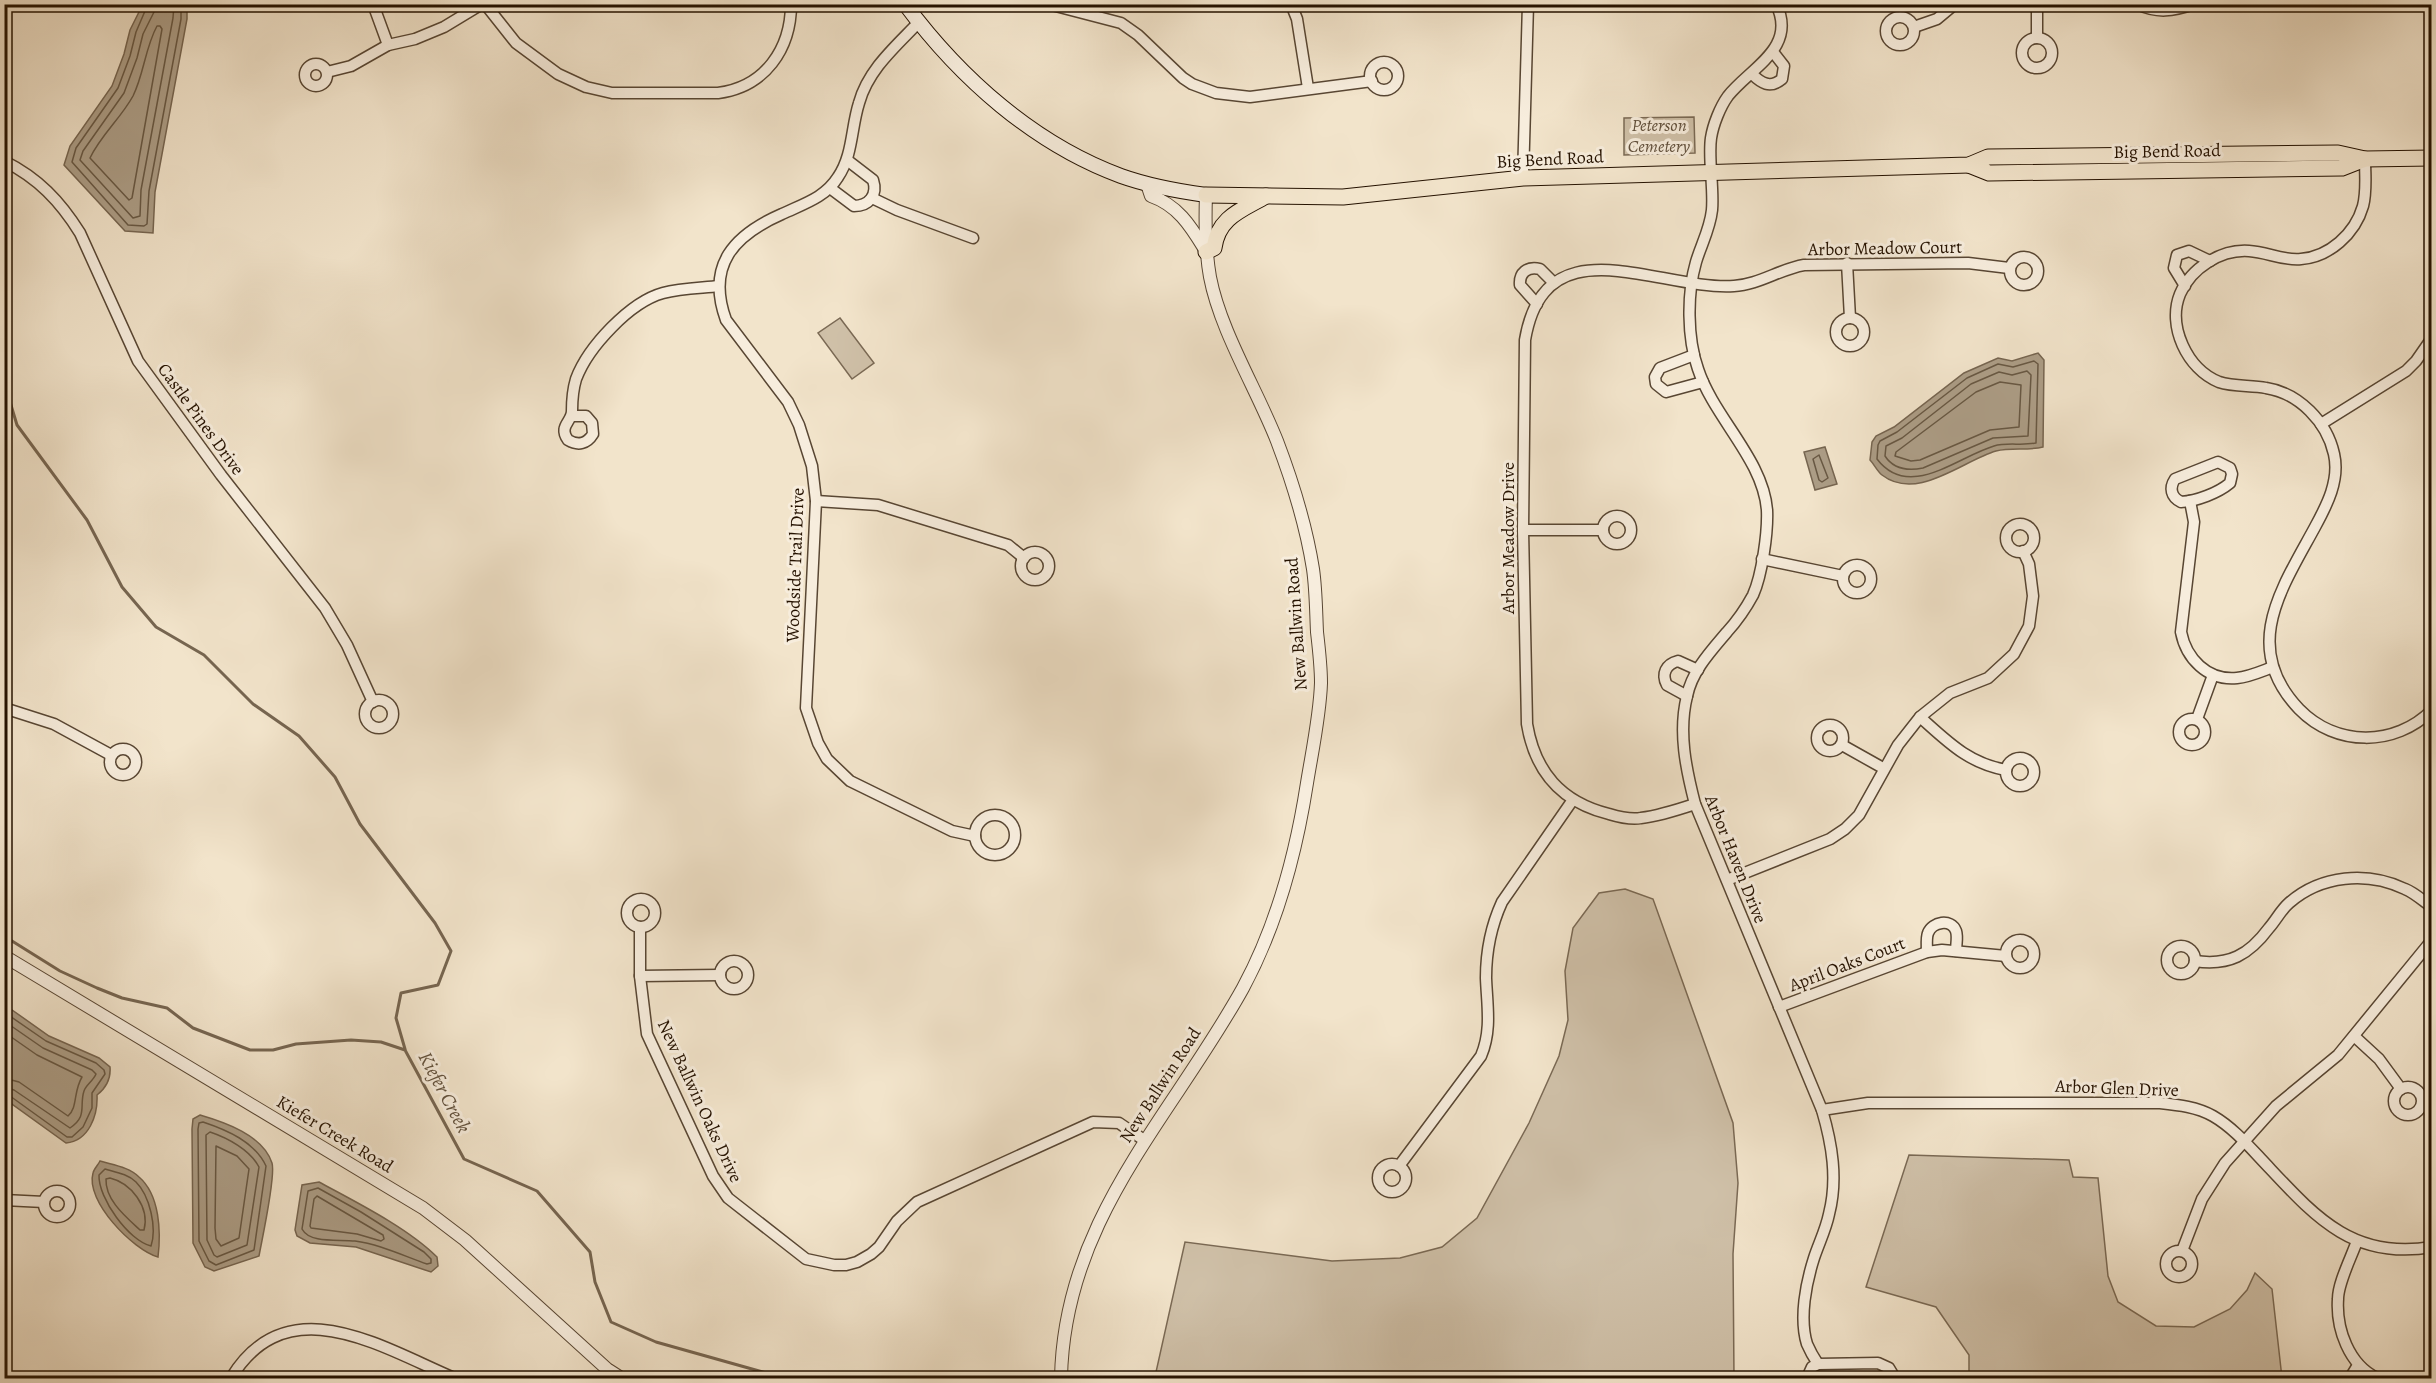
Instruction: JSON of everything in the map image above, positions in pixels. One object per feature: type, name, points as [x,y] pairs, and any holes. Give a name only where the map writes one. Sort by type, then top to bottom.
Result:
[{"type":"main road","points":[[905,4],[918,23],[973,81],[998,104],[1037,132],[1100,168],[1147,184],[1206,195]]},
{"type":"main road","name":"Big Bend Road","points":[[1206,195],[1343,197],[1523,178],[1969,165],[1988,157],[2338,153],[2365,159],[2432,158]]},
{"type":"main road","points":[[1206,252],[1214,248],[1215,237],[1237,210],[1266,196]]},
{"type":"street","points":[[373,4],[388,45]]},
{"type":"street","points":[[327,72],[351,66],[388,45],[415,39],[444,27],[484,4],[516,43],[558,74],[586,87],[612,93],[731,92],[754,81],[775,62],[790,28],[791,4]]},
{"type":"street","points":[[1048,4],[1074,8],[1120,22],[1138,35],[1183,78],[1216,93],[1250,97],[1372,81]]},
{"type":"street","points":[[1291,4],[1297,19],[1308,88]]},
{"type":"street","points":[[1523,178],[1528,4]]},
{"type":"street","points":[[1752,74],[1765,84],[1776,84],[1782,80],[1784,66],[1773,52],[1781,28],[1776,4]]},
{"type":"street","points":[[1914,27],[1937,19],[1955,4]]},
{"type":"street","points":[[2037,4],[2037,38]]},
{"type":"street","points":[[2137,4],[2150,10],[2163,12],[2194,4]]},
{"type":"street","name":"Woodside Trail Drive","points":[[918,23],[889,52],[867,83],[857,109],[848,160],[830,188],[821,196],[749,232],[737,241],[722,267],[719,286],[722,307],[731,328],[782,393],[799,425],[812,466],[816,501],[806,708],[818,743],[827,759],[850,781],[952,831],[975,836]]},
{"type":"street","name":"Arbor Haven Drive","points":[[1773,52],[1729,96],[1721,109],[1711,138],[1712,212],[1692,283],[1690,313],[1694,355],[1703,382],[1726,425],[1752,463],[1762,489],[1767,510],[1762,559],[1754,593],[1741,614],[1698,670],[1687,696],[1684,752],[1695,804],[1822,1110],[1831,1140],[1834,1167],[1833,1192],[1829,1214],[1810,1273],[1804,1328],[1808,1345],[1818,1364]]},
{"type":"street","points":[[2365,159],[2366,182],[2362,207],[2350,231],[2330,249],[2318,256],[2301,259],[2285,259],[2250,251],[2233,252],[2210,261],[2193,274],[2185,286],[2177,305],[2177,327],[2184,348],[2193,362],[2206,375],[2220,382],[2282,392],[2304,406],[2321,424],[2334,456],[2335,472],[2330,500],[2275,603],[2270,626],[2269,646],[2273,668],[2294,704],[2309,719],[2324,728],[2342,735],[2362,738],[2384,736],[2406,730],[2419,723],[2432,710]]},
{"type":"street","points":[[830,188],[854,206],[866,204],[872,198],[875,192],[873,180],[848,160]]},
{"type":"street","name":"Castle Pines Drive","points":[[4,161],[43,185],[68,215],[80,233],[138,361],[221,475],[325,608],[347,645],[373,702]]},
{"type":"street","points":[[1147,184],[1151,195],[1163,200],[1182,215],[1206,252]]},
{"type":"street","name":"New Ballwin Road","points":[[1061,1378],[1068,1317],[1082,1261],[1107,1204],[1144,1140],[1243,988],[1264,945],[1287,878],[1300,826],[1321,684],[1313,572],[1305,526],[1276,439],[1222,315],[1211,281],[1204,238],[1206,195]]},
{"type":"street","points":[[872,198],[897,210],[973,238]]},
{"type":"street","points":[[2185,286],[2174,268],[2177,255],[2189,251],[2210,261]]},
{"type":"street","points":[[1847,263],[1850,318]]},
{"type":"street","name":"Arbor Meadow Court","points":[[1692,283],[1735,286],[1755,282],[1788,268],[1804,265],[1968,263],[2009,268]]},
{"type":"street","points":[[1537,304],[1520,285],[1524,272],[1530,268],[1540,269],[1554,283]]},
{"type":"street","name":"Arbor Meadow Drive","points":[[1692,283],[1606,269],[1579,272],[1554,283],[1537,304],[1528,327],[1526,340],[1523,530],[1527,724],[1530,742],[1547,775],[1557,788],[1572,801],[1591,809],[1638,819],[1695,804]]},
{"type":"street","points":[[572,416],[576,379],[594,347],[614,326],[648,298],[664,292],[719,286]]},
{"type":"street","points":[[2321,424],[2406,371],[2432,338]]},
{"type":"street","points":[[1694,355],[1660,368],[1655,377],[1656,384],[1666,392],[1703,382]]},
{"type":"street","points":[[2211,463],[2223,463],[2230,468],[2232,474],[2230,483],[2224,488],[2190,501],[2181,502],[2173,496],[2172,488],[2175,479],[2211,463]]},
{"type":"street","points":[[816,501],[878,505],[1008,545],[1024,558]]},
{"type":"street","points":[[2190,501],[2194,522],[2181,632],[2183,644],[2191,658],[2213,675],[2236,678],[2273,668]]},
{"type":"street","points":[[1523,530],[1603,530]]},
{"type":"street","points":[[1727,880],[1830,839],[1845,829],[1858,815],[1883,768],[1920,717],[1950,693],[1988,678],[2014,654],[2029,626],[2033,596],[2029,564],[2023,551]]},
{"type":"street","points":[[1762,559],[1844,576]]},
{"type":"street","points":[[1687,696],[1667,685],[1664,681],[1665,670],[1669,665],[1678,661],[1698,670]]},
{"type":"street","points":[[2197,719],[2213,675]]},
{"type":"street","points":[[4,708],[54,724],[111,755]]},
{"type":"street","points":[[1920,717],[1964,755],[1989,767],[2006,770]]},
{"type":"street","points":[[1842,745],[1883,768]]},
{"type":"street","points":[[1399,1166],[1481,1056],[1486,1044],[1488,1029],[1487,957],[1495,918],[1502,902],[1572,801]]},
{"type":"street","points":[[2195,961],[2215,964],[2248,952],[2289,903],[2315,886],[2330,881],[2362,878],[2390,883],[2407,889],[2432,907]]},
{"type":"street","name":"April Oaks Court","points":[[1927,952],[1930,929],[1934,925],[1944,923],[1956,931],[1956,951]]},
{"type":"street","name":"New Ballwin Oaks Drive","points":[[640,927],[640,976],[647,1034],[720,1189],[728,1198],[806,1259],[834,1265],[858,1262],[879,1247],[897,1221],[917,1202],[1093,1122],[1119,1123],[1144,1140]]},
{"type":"street","points":[[2182,1251],[2192,1222],[2212,1180],[2276,1106],[2324,1068],[2354,1036],[2432,940]]},
{"type":"street","name":"April Oaks Court","points":[[1779,1008],[1927,952],[1956,951],[2006,956]]},
{"type":"street","name":"Kiefer Creek Road","points":[[4,956],[423,1208],[465,1240],[601,1376],[621,1378]]},
{"type":"street","points":[[640,976],[720,975]]},
{"type":"street","points":[[2354,1036],[2379,1059],[2401,1089]]},
{"type":"street","name":"Arbor Glen Drive","points":[[1822,1110],[1868,1103],[2160,1103],[2200,1110],[2229,1127],[2311,1211],[2356,1242],[2395,1251],[2432,1247]]},
{"type":"street","points":[[4,1200],[44,1202]]},
{"type":"street","points":[[2356,1242],[2338,1297],[2343,1338],[2358,1365],[2377,1378]]},
{"type":"street","points":[[231,1378],[246,1356],[278,1335],[298,1329],[320,1328],[356,1337],[454,1378]]},
{"type":"street","points":[[1807,1378],[1812,1367],[1818,1364],[1878,1363],[1889,1368],[1895,1378]]},
{"type":"street","points":[[2350,1378],[2358,1365]]},
{"type":"green space","name":"Peterson Cemetery","points":[[1694,117],[1695,153],[1624,155],[1624,118]]},
{"type":"green space","points":[[840,318],[874,363],[852,379],[818,333]]},
{"type":"green space","points":[[1625,889],[1653,899],[1733,1123],[1738,1183],[1733,1254],[1734,1378],[1156,1378],[1185,1242],[1332,1261],[1400,1258],[1442,1247],[1477,1218],[1529,1123],[1559,1056],[1568,1020],[1565,971],[1573,928],[1599,893]]},
{"type":"green space","points":[[1909,1155],[2069,1160],[2073,1177],[2098,1178],[2108,1276],[2118,1302],[2156,1326],[2194,1327],[2230,1309],[2247,1290],[2255,1273],[2272,1289],[2282,1378],[1969,1378],[1969,1355],[1936,1307],[1866,1287]]},
{"type":"water","points":[[143,4],[187,5],[187,19],[155,192],[153,233],[125,231],[64,165],[70,146],[112,86],[130,30]]},
{"type":"water","points":[[2038,353],[2044,360],[2043,447],[1996,451],[1939,477],[1910,484],[1896,482],[1882,475],[1870,460],[1872,442],[1876,436],[1894,427],[1964,373],[1998,358],[2012,361]]},
{"type":"water","points":[[1825,447],[1837,484],[1815,490],[1804,452]]},
{"type":"water","points":[[5,1005],[49,1036],[99,1058],[110,1067],[107,1083],[97,1095],[94,1118],[86,1132],[74,1141],[66,1143],[5,1099]]},
{"type":"water","points":[[200,1115],[231,1126],[252,1137],[267,1153],[273,1170],[259,1256],[214,1271],[205,1267],[193,1243],[192,1129],[193,1119]]},
{"type":"water","points":[[100,1161],[131,1171],[146,1185],[158,1214],[158,1257],[148,1253],[124,1235],[103,1210],[92,1184],[93,1173]]},
{"type":"water","points":[[319,1182],[412,1236],[437,1257],[438,1266],[431,1272],[356,1247],[310,1243],[297,1236],[295,1230],[302,1185]]},
{"type":"waterway","points":[[4,382],[17,425],[87,520],[122,587],[156,627],[204,655],[253,704],[299,736],[335,777],[360,824],[435,923],[451,951],[438,985],[401,993],[396,1018],[405,1049]]},
{"type":"waterway","name":"Kiefer Creek","points":[[4,936],[60,971],[122,998],[167,1008],[193,1028],[250,1050],[273,1050],[296,1044],[351,1040],[381,1042],[405,1050],[464,1159],[537,1191],[590,1252],[595,1282],[611,1322],[656,1342],[784,1378]]}]
